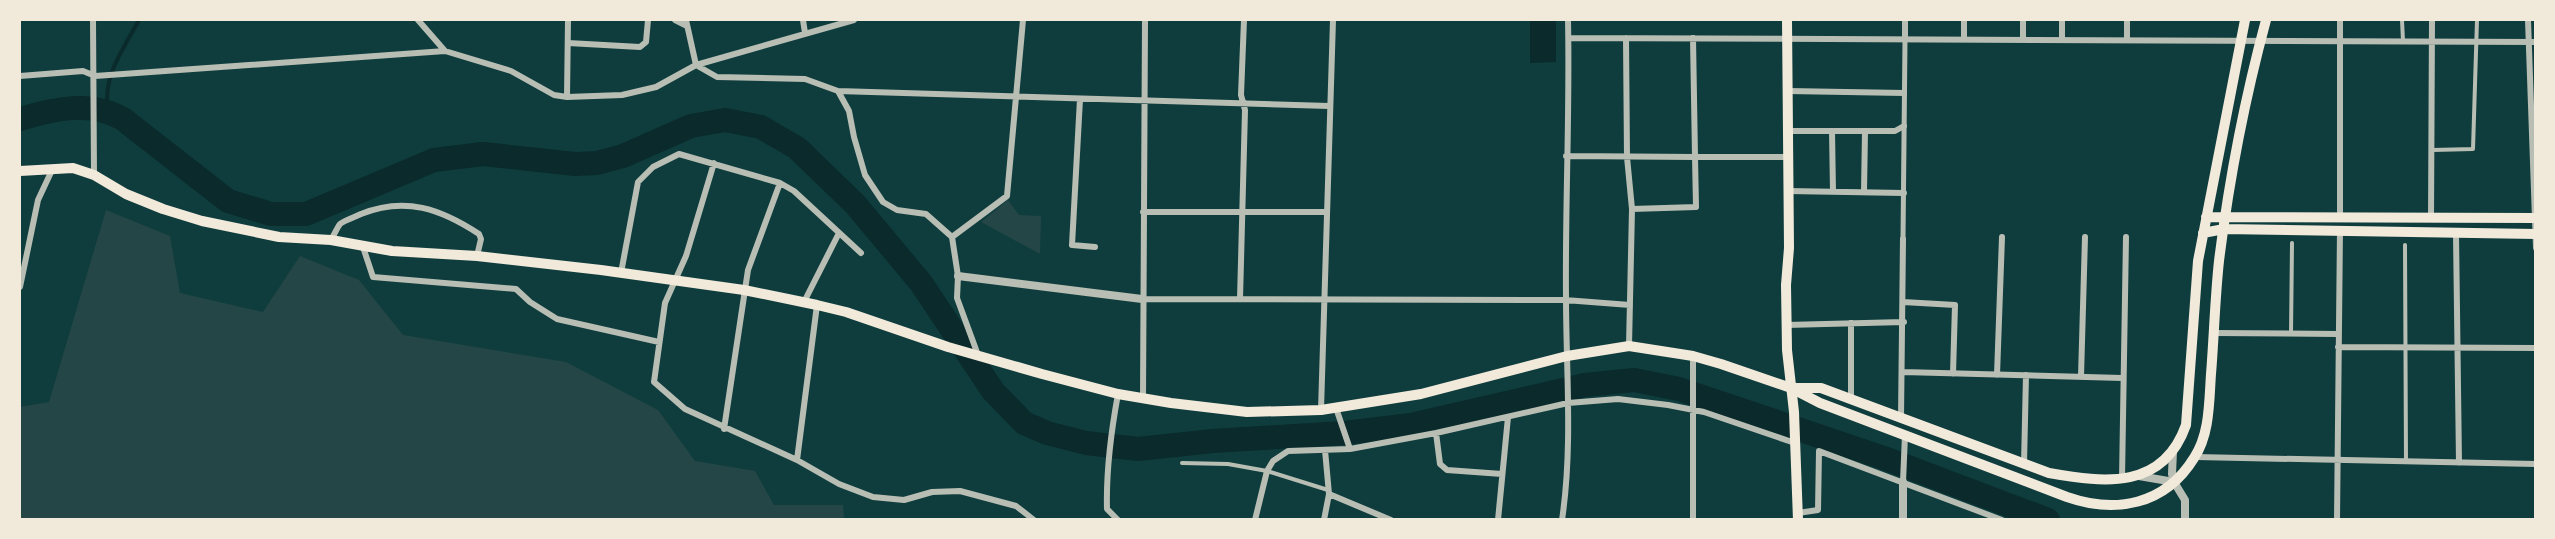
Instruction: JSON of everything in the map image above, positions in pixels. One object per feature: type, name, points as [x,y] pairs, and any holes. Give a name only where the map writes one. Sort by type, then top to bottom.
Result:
[{"type":"main road","points":[[1787,20],[1789,261],[1786,285],[1786,325],[1794,406],[1798,516]]},
{"type":"main road","points":[[1791,388],[1821,388],[2049,473],[2086,479],[2122,480],[2158,464],[2173,451],[2183,433],[2188,414],[2203,232],[2245,20]]},
{"type":"main road","points":[[20,171],[54,167],[73,168],[94,175],[126,194],[202,221],[279,237],[331,240],[363,247],[433,255],[477,256],[744,290],[846,312],[948,347],[1118,394],[1247,412],[1322,410],[1421,394],[1567,356],[1629,346],[1693,356],[1791,388],[1820,403],[2067,497],[2105,507],[2134,503],[2153,496],[2174,482],[2196,457],[2206,430],[2224,229],[2266,20]]},
{"type":"main road","points":[[2206,217],[2535,218]]},
{"type":"main road","points":[[2203,232],[2224,229],[2535,234]]},
{"type":"street","points":[[93,20],[98,75],[94,97],[94,175]]},
{"type":"street","points":[[418,20],[445,51]]},
{"type":"street","points":[[567,97],[568,20]]},
{"type":"street","points":[[568,43],[640,47],[646,42],[648,20]]},
{"type":"street","points":[[675,20],[686,23],[696,65],[717,77],[805,79],[838,91],[1329,106]]},
{"type":"street","points":[[803,20],[805,33]]},
{"type":"street","points":[[20,76],[82,71],[98,75],[120,74],[445,51],[511,71],[554,95],[567,97],[621,95],[656,87],[696,65],[854,20]]},
{"type":"street","points":[[952,237],[1006,196],[1023,20]]},
{"type":"street","points":[[1143,398],[1145,20]]},
{"type":"street","points":[[1240,299],[1245,110],[1243,102],[1244,20]]},
{"type":"street","points":[[1322,410],[1333,20]]},
{"type":"street","points":[[1562,519],[1567,488],[1568,20]]},
{"type":"street","points":[[1901,418],[1904,322],[1905,20]]},
{"type":"street","points":[[1964,20],[1964,39]]},
{"type":"street","points":[[2023,20],[2023,38]]},
{"type":"street","points":[[2062,20],[2062,38]]},
{"type":"street","points":[[2127,20],[2127,39]]},
{"type":"street","points":[[2337,519],[2340,461],[2338,334],[2340,20]]},
{"type":"street","points":[[2432,20],[2432,218]]},
{"type":"street","points":[[2528,20],[2532,42],[2535,249]]},
{"type":"street","points":[[1569,38],[1905,40],[2062,38],[2532,42]]},
{"type":"street","points":[[1626,38],[1627,157],[1632,209],[1629,346]]},
{"type":"street","points":[[1632,209],[1696,207],[1693,38]]},
{"type":"street","points":[[838,91],[849,111],[865,175],[882,202],[897,210],[926,214],[952,237],[958,276],[957,298],[976,355]]},
{"type":"street","points":[[1788,91],[1904,93]]},
{"type":"street","points":[[1080,99],[1072,245],[1095,247]]},
{"type":"street","points":[[1788,131],[1895,131],[1904,126]]},
{"type":"street","points":[[1832,131],[1833,192]]},
{"type":"street","points":[[1864,192],[1865,131]]},
{"type":"street","points":[[621,273],[638,182],[653,167],[679,154],[780,183],[794,191],[861,253]]},
{"type":"street","points":[[1566,156],[1788,157]]},
{"type":"street","points":[[714,163],[686,256],[665,303],[654,382],[685,409],[724,429],[798,460],[839,484],[873,497],[904,500],[932,492],[960,491],[1016,506],[1034,519]]},
{"type":"street","points":[[20,287],[38,200],[54,167]]},
{"type":"street","points":[[724,429],[748,270],[780,183]]},
{"type":"street","points":[[1788,191],[1904,193]]},
{"type":"street","points":[[331,240],[341,223],[363,213],[403,204],[423,206],[468,226],[479,234],[481,239],[477,256]]},
{"type":"street","points":[[1143,212],[1326,212]]},
{"type":"street","points":[[804,302],[839,232]]},
{"type":"street","points":[[2456,234],[2460,463]]},
{"type":"street","points":[[1997,375],[2002,237]]},
{"type":"street","points":[[2081,377],[2085,237]]},
{"type":"street","points":[[2122,480],[2126,237]]},
{"type":"street","points":[[363,247],[373,277],[516,289],[530,302],[557,319],[659,342]]},
{"type":"street","points":[[958,276],[1143,299],[1566,300],[1630,305]]},
{"type":"street","points":[[1903,302],[1954,305],[1953,374]]},
{"type":"street","points":[[798,460],[817,305]]},
{"type":"street","points":[[1786,325],[1904,322]]},
{"type":"street","points":[[1851,323],[1851,399]]},
{"type":"street","points":[[2214,333],[2338,334]]},
{"type":"street","points":[[2338,347],[2535,348]]},
{"type":"street","points":[[1693,356],[1693,519]]},
{"type":"street","points":[[1903,372],[2122,378]]},
{"type":"street","points":[[2024,465],[2026,375]]},
{"type":"street","points":[[1118,394],[1109,460],[1107,495],[1107,509],[1118,519]]},
{"type":"street","points":[[1255,519],[1267,471],[1272,461],[1288,451],[1350,449],[1436,434],[1568,402],[1618,399],[1692,408],[1795,441]]},
{"type":"street","points":[[1336,408],[1350,449]]},
{"type":"street","points":[[1498,519],[1508,417]]},
{"type":"street","points":[[1436,434],[1440,464],[1447,470],[1502,474]]},
{"type":"street","points":[[1903,519],[1905,435]]},
{"type":"street","points":[[1324,519],[1328,492],[1325,450]]},
{"type":"street","points":[[1798,516],[1818,510],[1819,451],[1903,478],[2002,519]]},
{"type":"street","points":[[2173,451],[2171,462],[2174,482],[2185,500],[2185,519]]},
{"type":"street","points":[[2196,457],[2535,464]]},
{"type":"street","points":[[2137,475],[2174,482]]},
{"type":"street","points":[[1328,492],[1391,519]]},
{"type":"lane","points":[[2403,20],[2403,42]]},
{"type":"lane","points":[[2433,150],[2473,149],[2477,20]]},
{"type":"lane","points":[[2291,334],[2292,243]]},
{"type":"lane","points":[[2405,245],[2406,462]]},
{"type":"lane","points":[[1182,463],[1228,464],[1267,471],[1328,492]]},
{"type":"shaded area","points":[[1530,20],[1556,20],[1556,62],[1530,63]]},
{"type":"shaded area","points":[[1008,200],[1019,215],[1041,216],[1040,254],[981,222]]},
{"type":"shaded area","points":[[106,210],[170,236],[180,293],[263,312],[300,256],[359,280],[403,335],[566,362],[658,410],[695,461],[755,471],[774,505],[843,505],[844,519],[20,519],[20,407],[49,402]]},
{"type":"waterway","points":[[108,110],[107,98],[111,74],[139,20]]},
{"type":"waterway","points":[[20,119],[72,108],[111,113],[123,119],[228,201],[271,214],[306,214],[434,160],[483,154],[575,164],[597,163],[623,156],[691,126],[725,120],[761,127],[797,148],[855,204],[921,283],[993,391],[1024,423],[1047,433],[1086,443],[1138,449],[1213,441],[1344,433],[1411,425],[1585,385],[1634,380],[1679,389],[1884,458],[2048,520]]}]
